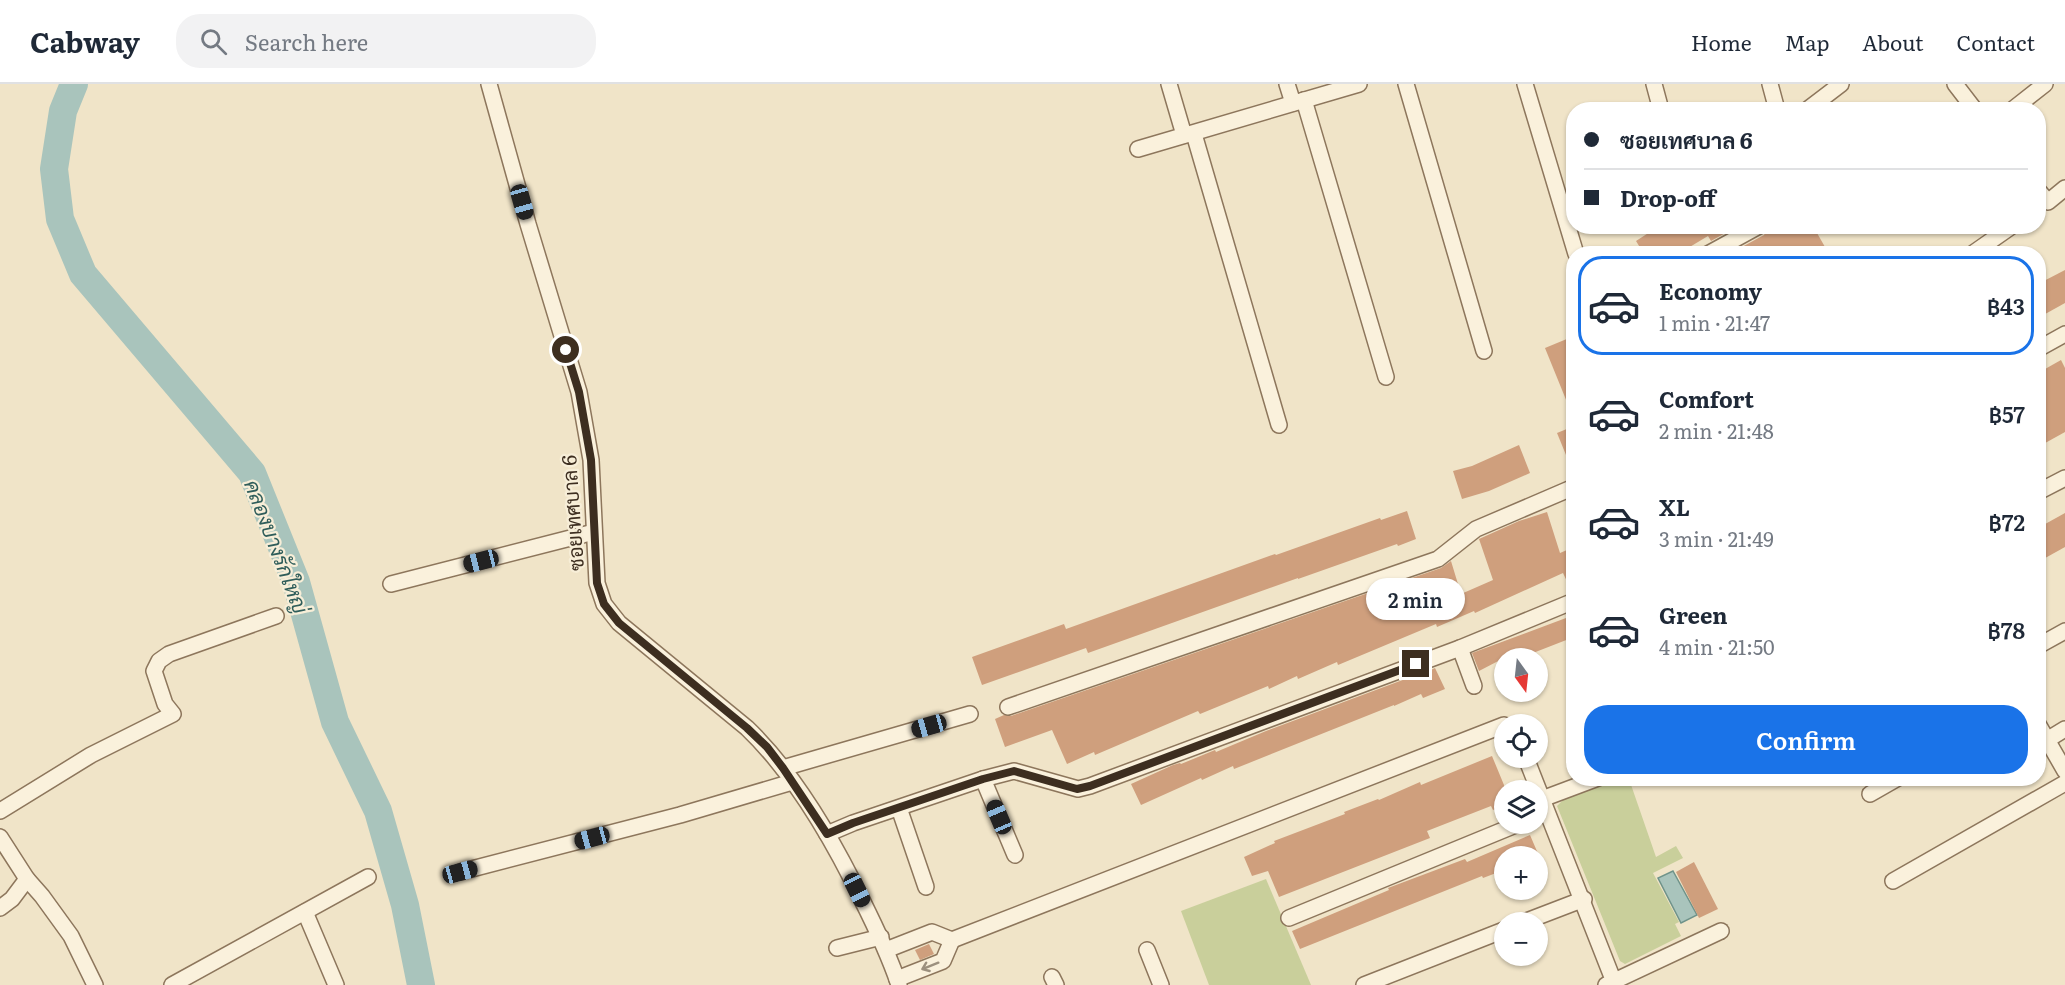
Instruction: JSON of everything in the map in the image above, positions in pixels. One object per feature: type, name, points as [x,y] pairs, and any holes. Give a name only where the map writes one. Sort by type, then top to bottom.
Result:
[{"type":"street","name":"ซอยเทศบาล 6","points":[[489,84],[579,392],[591,460],[599,594],[619,623],[767,747],[827,834],[883,943],[898,982]]},
{"type":"street","points":[[1169,84],[1189,135],[1279,425]]},
{"type":"street","points":[[1287,84],[1299,102],[1386,377]]},
{"type":"street","points":[[1138,149],[1359,84]]},
{"type":"street","points":[[1406,84],[1484,351]]},
{"type":"street","points":[[1525,84],[1566,221]]},
{"type":"street","points":[[1654,84],[1659,102]]},
{"type":"street","points":[[1770,84],[1775,102]]},
{"type":"street","points":[[1817,102],[1841,84]]},
{"type":"street","points":[[1955,84],[1969,102]]},
{"type":"street","points":[[2022,102],[2045,84]]},
{"type":"street","points":[[2046,198],[2065,188]]},
{"type":"street","points":[[1723,246],[1744,234]]},
{"type":"street","points":[[1983,246],[2001,234]]},
{"type":"street","points":[[2046,345],[2065,334]]},
{"type":"street","points":[[2046,488],[2065,478]]},
{"type":"street","points":[[1008,707],[1438,559],[1476,529],[1566,490]]},
{"type":"street","points":[[391,584],[594,532]]},
{"type":"street","points":[[827,834],[983,779],[1014,771],[1077,789],[1090,786],[1460,648],[1566,604]]},
{"type":"street","points":[[0,811],[91,755],[173,714],[165,704],[154,671],[159,661],[169,654],[276,616]]},
{"type":"street","points":[[2046,642],[2065,631]]},
{"type":"street","points":[[1460,648],[1474,686]]},
{"type":"street","points":[[783,768],[970,714]]},
{"type":"street","points":[[837,948],[883,943],[932,932],[952,940],[1494,729]]},
{"type":"street","points":[[2065,729],[2047,740],[2065,771]]},
{"type":"street","points":[[983,779],[1015,855]]},
{"type":"street","points":[[460,872],[680,815],[792,782]]},
{"type":"street","points":[[1893,881],[2065,783]]},
{"type":"street","points":[[1548,806],[1584,786]]},
{"type":"street","points":[[1870,794],[1884,786]]},
{"type":"street","points":[[899,808],[926,886]]},
{"type":"street","points":[[1548,822],[1584,899],[1610,983],[1721,931]]},
{"type":"street","points":[[1289,918],[1494,834]]},
{"type":"street","points":[[0,837],[27,879],[71,936],[95,985]]},
{"type":"street","points":[[172,985],[369,877]]},
{"type":"street","points":[[0,908],[12,899],[27,879]]},
{"type":"street","points":[[1548,913],[1584,899]]},
{"type":"street","points":[[305,912],[336,985]]},
{"type":"street","points":[[1364,985],[1494,934]]},
{"type":"street","points":[[898,982],[943,961],[952,940]]},
{"type":"street","points":[[1147,950],[1161,985]]},
{"type":"green space","points":[[1598,786],[1631,786],[1656,857],[1676,846],[1683,858],[1653,873],[1679,922],[1675,924],[1681,936],[1625,964],[1620,961],[1557,806],[1564,799]]},
{"type":"green space","points":[[1266,879],[1311,985],[1209,985],[1181,911]]},
{"type":"water","points":[[1673,871],[1697,915],[1681,923],[1658,878]]},
{"type":"building","points":[[1647,234],[1724,234],[1711,241],[1708,236],[1691,246],[1639,246],[1636,241]]},
{"type":"building","points":[[1818,234],[1824,246],[1744,246],[1764,235]]},
{"type":"building","points":[[2065,270],[2065,303],[2046,314],[2046,280]]},
{"type":"building","points":[[1566,339],[1566,400],[1545,348]]},
{"type":"building","points":[[2061,360],[2065,368],[2065,432],[2046,443],[2046,368]]},
{"type":"building","points":[[1566,429],[1566,455],[1557,433]]},
{"type":"building","points":[[1519,445],[1530,473],[1489,491],[1462,499],[1453,471],[1472,466]]},
{"type":"building","points":[[1407,511],[1416,539],[1298,578],[1088,653],[1086,648],[982,685],[972,657],[1064,624],[1066,629],[1275,554]]},
{"type":"building","points":[[1547,512],[1560,553],[1566,550],[1566,579],[1563,573],[1475,613],[1474,611],[1437,627],[1436,624],[1338,665],[1337,662],[1269,689],[1268,686],[1200,714],[1198,711],[1095,755],[1094,752],[1067,764],[1052,730],[1005,747],[995,719],[1004,715],[1011,716],[1441,568],[1451,561],[1461,594],[1493,580],[1479,539],[1519,521]]},
{"type":"building","points":[[2065,513],[2065,547],[2046,558],[2046,524]]},
{"type":"building","points":[[1566,618],[1566,640],[1546,648],[1494,648],[1494,663],[1479,671],[1472,653]]},
{"type":"building","points":[[1435,668],[1445,689],[1423,698],[1421,694],[1234,769],[1233,766],[1202,780],[1201,778],[1141,805],[1131,784],[1173,765],[1215,750],[1216,752],[1408,678],[1409,680]]},
{"type":"building","points":[[1492,756],[1494,768],[1497,768],[1502,780],[1494,780],[1494,810],[1491,806],[1427,831],[1430,838],[1279,897],[1268,871],[1252,876],[1244,857],[1275,843],[1274,841],[1345,814],[1344,812],[1420,782],[1421,785]]},
{"type":"building","points":[[1530,835],[1535,846],[1504,846]]},
{"type":"building","points":[[1494,850],[1494,874],[1483,878],[1482,876],[1300,949],[1292,931],[1389,890],[1388,888],[1465,859],[1467,862]]},
{"type":"building","points":[[1694,862],[1718,909],[1699,918],[1676,872]]},
{"type":"building","points":[[929,944],[934,954],[920,960],[915,950]]},
{"type":"waterway","name":"คลองบางรักใหญ่","points":[[74,84],[63,111],[54,169],[60,219],[83,274],[252,473],[296,582],[335,722],[378,811],[405,905],[421,985]]},
{"type":"route","points":[[566,350],[579,392],[591,460],[597,583],[604,604],[619,623],[767,747],[827,834],[983,779],[1014,771],[1077,789],[1090,786],[1416,664]]}]
